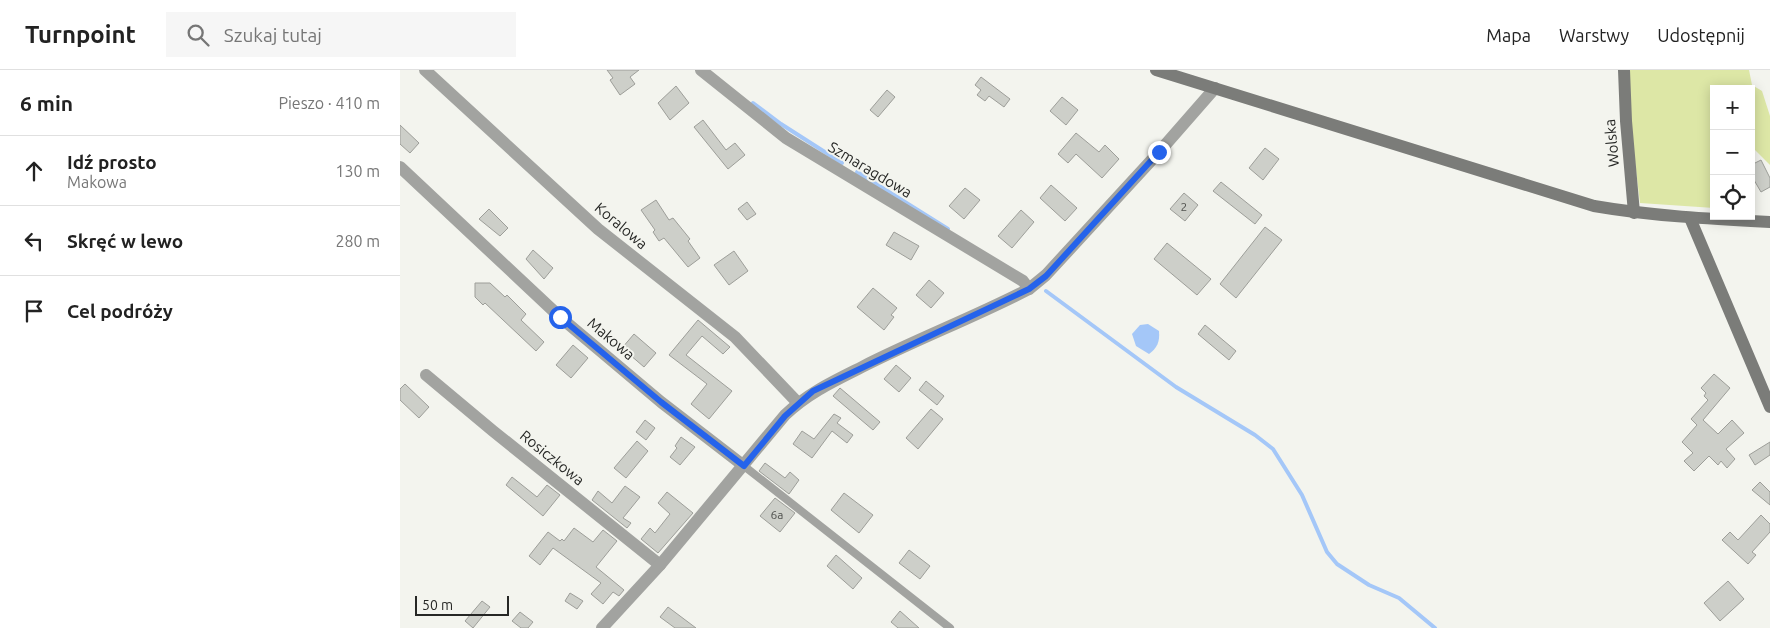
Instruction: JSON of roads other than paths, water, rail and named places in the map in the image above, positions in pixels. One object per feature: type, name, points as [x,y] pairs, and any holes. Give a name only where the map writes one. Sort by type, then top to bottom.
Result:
[{"type":"street","name":"Koralowa","points":[[425,70],[598,229],[735,337],[798,403]]},
{"type":"street","name":"Szmaragdowa","points":[[701,70],[786,138],[1023,281],[1029,289]]},
{"type":"street","points":[[1156,70],[1594,206],[1634,213],[1770,222]]},
{"type":"street","name":"Wolska","points":[[1624,70],[1626,121],[1634,213]]},
{"type":"street","points":[[602,628],[660,565],[798,403],[813,391],[883,356],[1029,289],[1052,268],[1215,88]]},
{"type":"street","name":"Makowa","points":[[400,166],[560,317],[661,402],[744,466]]},
{"type":"street","points":[[1690,218],[1770,406]]},
{"type":"street","name":"Rosiczkowa","points":[[426,375],[493,432],[660,565]]},
{"type":"lane","points":[[744,466],[950,628]]},
{"type":"water","points":[[1148,324],[1159,331],[1158,342],[1149,354],[1136,346],[1132,334],[1140,325]]},
{"type":"waterway","points":[[753,103],[781,124],[842,163]]},
{"type":"waterway","points":[[857,172],[948,229]]},
{"type":"waterway","points":[[1046,291],[1176,387],[1255,435],[1273,449],[1302,495],[1327,552],[1337,564],[1369,585],[1399,598],[1435,628]]}]
